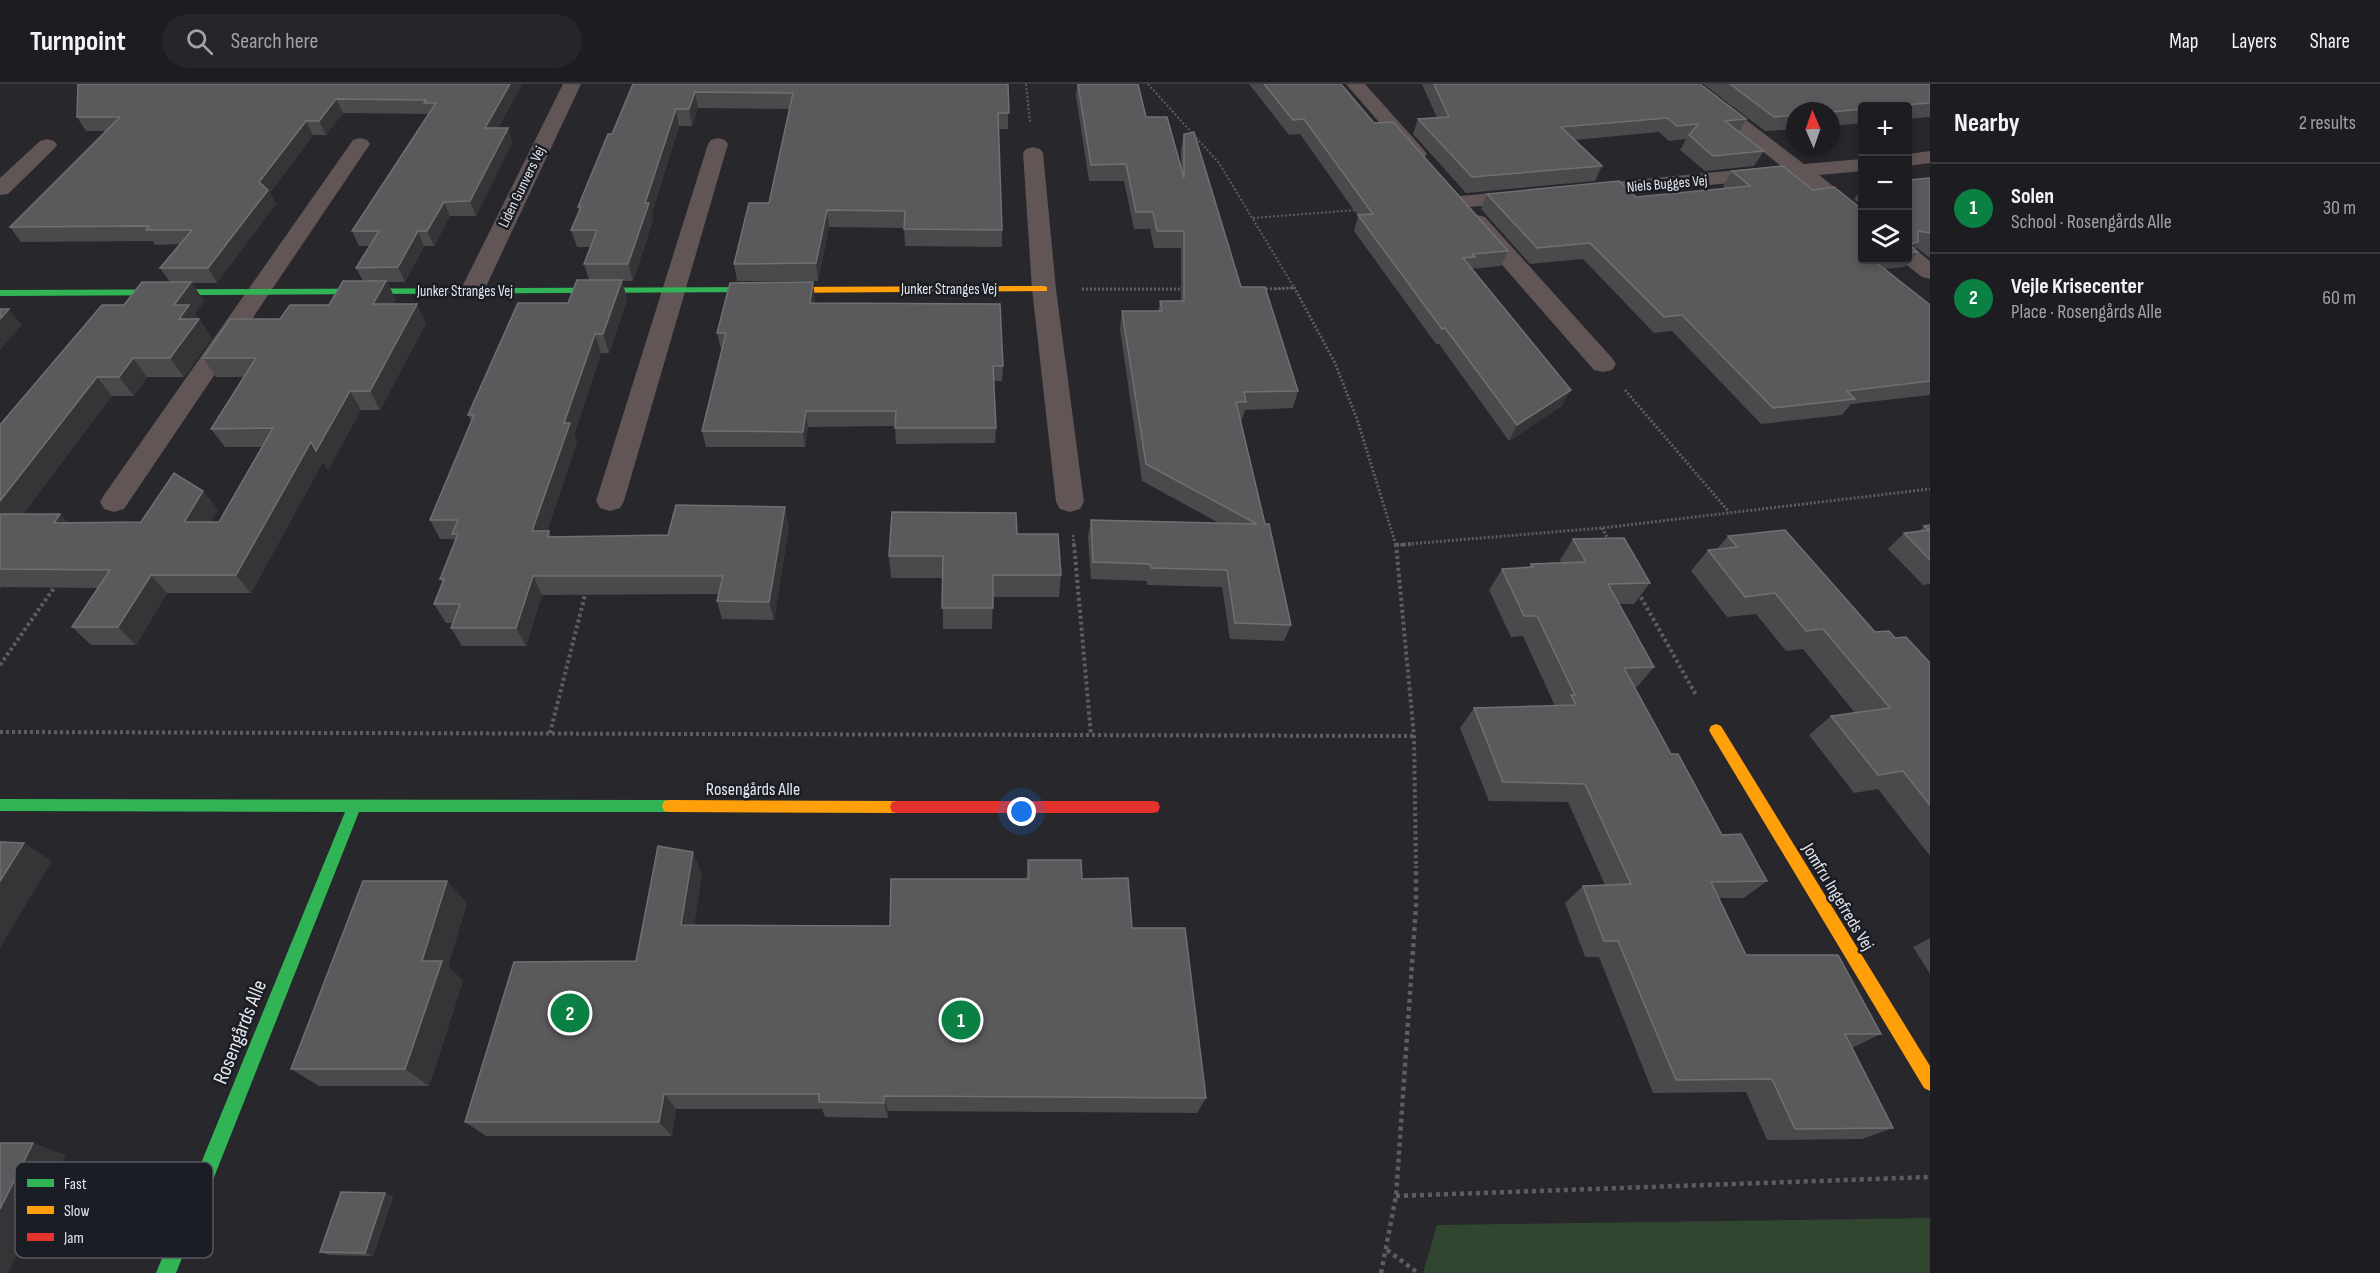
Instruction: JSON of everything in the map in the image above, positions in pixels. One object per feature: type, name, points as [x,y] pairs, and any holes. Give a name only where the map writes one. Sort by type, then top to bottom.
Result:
[{"type":"street","name":"Liden Gunvers Vej","points":[[472,291],[572,84]]},
{"type":"street","points":[[1355,84],[1429,168]]},
{"type":"street","points":[[1687,84],[1858,215]]},
{"type":"street","points":[[114,502],[256,292],[360,144]]},
{"type":"street","points":[[609,501],[718,144]]},
{"type":"street","points":[[0,189],[47,145]]},
{"type":"street","points":[[1033,153],[1044,289],[1070,502]]},
{"type":"street","points":[[1912,159],[1930,157]]},
{"type":"street","name":"Niels Bugges Vej","points":[[1604,364],[1451,193],[1555,193],[1803,173],[1858,166]]},
{"type":"street","points":[[1912,258],[1930,272]]},
{"type":"street","name":"Junker Stranges Vej","points":[[0,292],[1044,289]]},
{"type":"street","name":"Jomfru Ingefreds Vej","points":[[1716,730],[1930,1082]]},
{"type":"street","name":"Rosengårds Alle","points":[[0,805],[1153,807]]},
{"type":"street","name":"Rosengårds Alle","points":[[211,1162],[354,807]]},
{"type":"street","name":"Rosengårds Alle","points":[[166,1273],[172,1258]]},
{"type":"path","points":[[1026,84],[1033,153]]},
{"type":"path","points":[[1148,84],[1219,164],[1295,288],[1339,374],[1356,418],[1396,545],[1414,736],[1416,906],[1396,1196],[1381,1273]]},
{"type":"path","points":[[1253,218],[1367,209]]},
{"type":"path","points":[[1259,289],[1295,288]]},
{"type":"path","points":[[1044,289],[1187,289]]},
{"type":"path","points":[[1604,364],[1729,513]]},
{"type":"path","points":[[1396,545],[1602,528],[1930,489]]},
{"type":"path","points":[[1070,502],[1091,735]]},
{"type":"path","points":[[1602,528],[1614,549]]},
{"type":"path","points":[[0,665],[60,579]]},
{"type":"path","points":[[550,733],[589,582]]},
{"type":"path","points":[[1636,589],[1716,730]]},
{"type":"path","points":[[0,732],[1414,736]]},
{"type":"path","points":[[1396,1196],[1930,1177]]},
{"type":"path","points":[[1387,1250],[1418,1273]]},
{"type":"green space","points":[[1930,1218],[1930,1273],[1423,1273],[1437,1225]]},
{"type":"building","points":[[78,84],[510,84],[485,128],[508,128],[470,201],[444,202],[427,231],[418,231],[398,267],[356,268],[379,231],[352,231],[436,103],[424,103],[426,100],[336,99],[319,121],[306,121],[259,182],[268,190],[208,268],[160,268],[192,230],[146,230],[149,226],[10,227],[120,117],[77,117]]},
{"type":"building","points":[[633,84],[1008,84],[1009,113],[998,113],[1002,230],[904,229],[905,211],[827,210],[816,263],[734,264],[749,203],[769,203],[793,93],[695,92],[689,109],[676,109],[645,203],[649,203],[628,264],[584,264],[597,230],[571,230],[608,134],[612,134]]},
{"type":"building","points":[[1078,84],[1138,84],[1146,117],[1167,117],[1184,178],[1184,134],[1194,132],[1241,287],[1265,287],[1298,391],[1244,392],[1246,402],[1236,402],[1265,524],[1269,524],[1291,625],[1235,623],[1227,570],[1151,568],[1150,564],[1093,562],[1091,520],[1257,524],[1146,464],[1122,311],[1162,311],[1160,301],[1184,301],[1184,231],[1157,231],[1153,212],[1136,212],[1126,164],[1091,165]]},
{"type":"building","points":[[1264,84],[1341,84],[1374,123],[1393,122],[1508,251],[1472,254],[1475,257],[1463,258],[1571,390],[1517,425],[1445,328],[1442,329],[1358,215],[1373,214],[1304,119],[1293,120]]},
{"type":"building","points":[[1434,84],[1700,84],[1746,119],[1725,121],[1764,151],[1713,156],[1689,135],[1698,124],[1677,126],[1667,118],[1561,127],[1602,166],[1472,177],[1418,119],[1449,117]]},
{"type":"building","points":[[1730,84],[1930,84],[1930,103],[1858,102],[1858,109],[1840,111],[1840,102],[1786,102],[1786,116],[1774,117]]},
{"type":"building","points":[[1783,166],[1813,190],[1834,187],[1858,206],[1858,264],[1878,264],[1930,305],[1930,381],[1847,391],[1855,399],[1773,408],[1682,315],[1664,317],[1590,243],[1537,248],[1487,194],[1619,181],[1636,197],[1750,186],[1732,171]]},
{"type":"building","points":[[1930,178],[1930,233],[1918,231],[1918,242],[1912,244],[1912,210],[1912,180]]},
{"type":"building","points":[[577,280],[622,280],[603,334],[595,334],[564,423],[570,423],[532,531],[549,531],[547,537],[668,535],[676,505],[785,507],[769,602],[717,601],[723,576],[533,576],[516,628],[451,628],[460,604],[434,604],[444,579],[440,579],[458,534],[452,534],[458,520],[430,520],[474,415],[468,415],[518,303],[568,303]]},
{"type":"building","points":[[343,281],[386,281],[373,304],[417,304],[370,391],[350,391],[316,451],[311,442],[236,575],[151,575],[118,627],[72,627],[110,570],[0,569],[0,514],[60,514],[54,523],[141,522],[174,473],[203,491],[184,522],[219,522],[273,428],[211,429],[256,358],[203,358],[230,319],[280,319],[290,305],[329,305]]},
{"type":"building","points":[[142,282],[191,282],[174,305],[189,305],[179,319],[199,319],[170,358],[133,358],[119,377],[97,377],[0,501],[0,425],[102,305],[124,305]]},
{"type":"building","points":[[813,282],[810,303],[1000,304],[1003,366],[993,366],[996,428],[895,428],[896,411],[806,411],[803,432],[702,431],[726,333],[717,333],[730,283]]},
{"type":"building","points":[[0,309],[9,309],[0,319]]},
{"type":"building","points":[[892,512],[1016,513],[1017,534],[1058,534],[1061,575],[993,575],[993,608],[942,608],[943,556],[889,556]]},
{"type":"building","points":[[1930,525],[1930,560],[1904,533],[1929,530],[1924,526]]},
{"type":"building","points":[[1785,530],[1875,632],[1889,631],[1895,638],[1906,637],[1930,663],[1930,805],[1903,771],[1878,775],[1831,716],[1890,708],[1823,629],[1806,631],[1775,593],[1745,597],[1708,550],[1737,547],[1728,536]]},
{"type":"building","points":[[1624,538],[1650,583],[1608,584],[1654,667],[1624,668],[1671,754],[1678,754],[1722,835],[1741,834],[1767,881],[1711,882],[1746,955],[1838,955],[1881,1034],[1845,1034],[1893,1128],[1795,1129],[1772,1079],[1676,1080],[1618,941],[1604,941],[1583,886],[1631,884],[1585,784],[1503,782],[1474,708],[1576,705],[1571,695],[1575,695],[1537,616],[1524,616],[1502,569],[1533,567],[1531,564],[1586,562],[1573,539]]},
{"type":"building","points":[[0,842],[24,843],[0,881]]},
{"type":"building","points":[[658,846],[693,852],[681,925],[890,926],[891,879],[1029,879],[1028,860],[1081,860],[1082,879],[1128,878],[1132,928],[1185,928],[1206,1098],[884,1096],[884,1103],[819,1102],[819,1094],[664,1094],[659,1122],[465,1122],[514,962],[636,961]]},
{"type":"building","points":[[363,881],[447,881],[422,961],[442,961],[405,1069],[291,1069]]},
{"type":"building","points":[[0,1143],[33,1143],[24,1162],[15,1162],[15,1179],[0,1209]]},
{"type":"building","points":[[341,1192],[385,1193],[365,1253],[320,1252]]},
{"type":"traffic: fast","points":[[0,293],[767,290]]},
{"type":"traffic: fast","points":[[0,805],[669,806]]},
{"type":"traffic: fast","points":[[211,1162],[354,807]]},
{"type":"traffic: fast","points":[[166,1273],[172,1258]]},
{"type":"traffic: slow","points":[[767,290],[1044,289]]},
{"type":"traffic: slow","points":[[1716,730],[1930,1082]]},
{"type":"traffic: slow","points":[[669,806],[897,807]]},
{"type":"traffic: jam","points":[[897,807],[1153,807]]},
{"type":"place","name":"Vejle Krisecenter","points":[[570,1013]]},
{"type":"place","name":"Solen","points":[[961,1020]]}]
